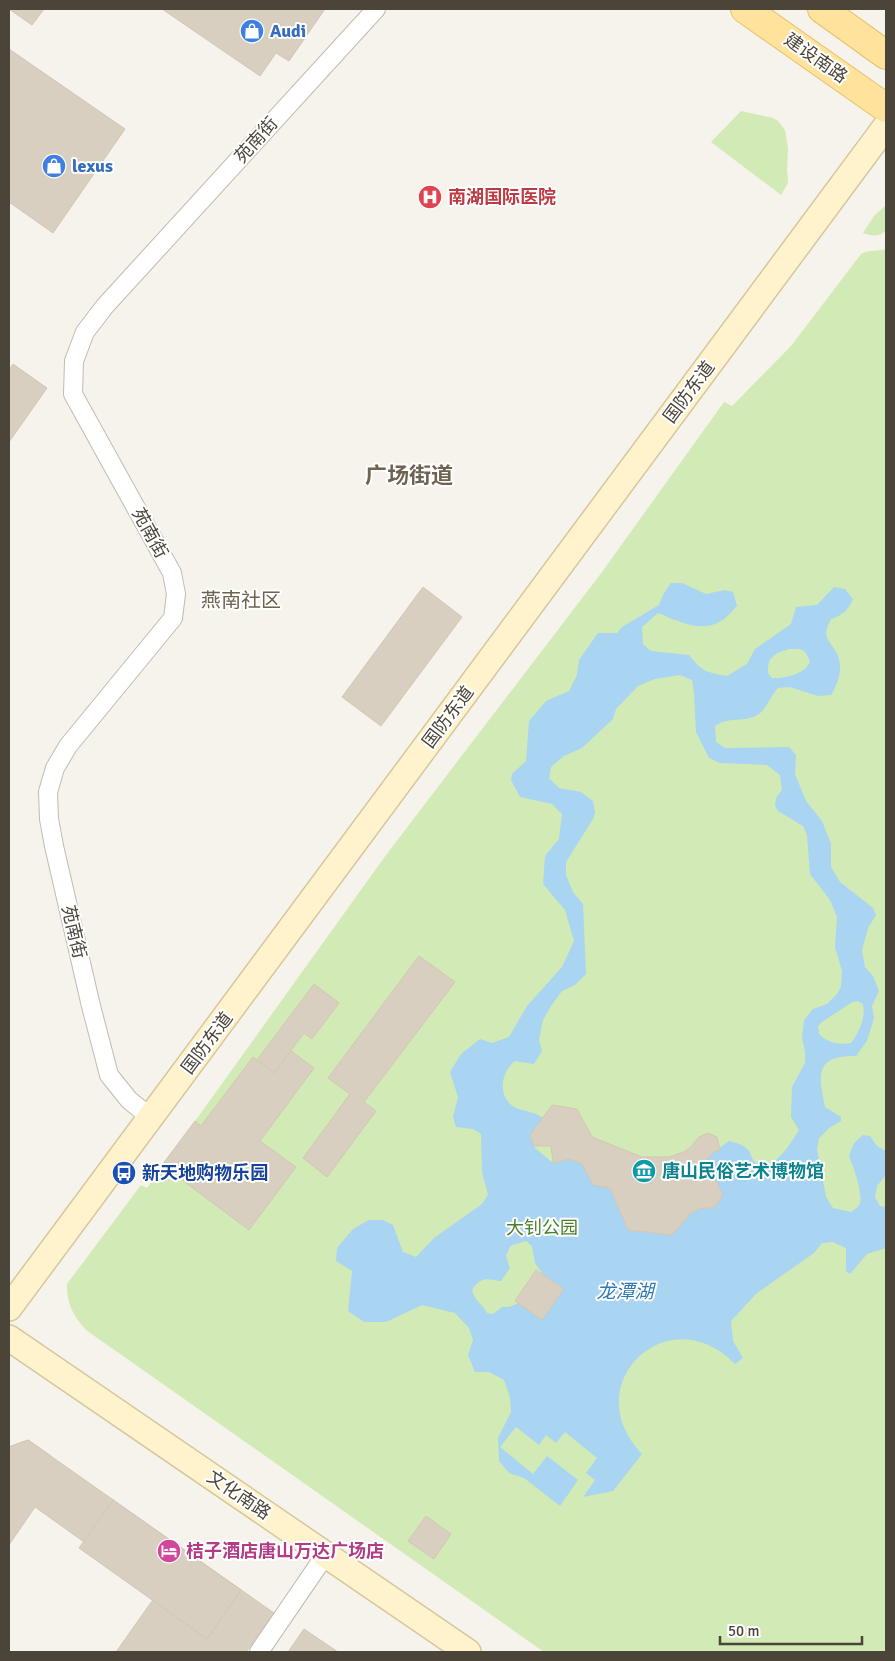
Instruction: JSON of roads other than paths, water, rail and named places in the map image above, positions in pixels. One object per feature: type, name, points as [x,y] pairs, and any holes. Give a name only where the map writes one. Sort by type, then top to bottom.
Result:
[{"type":"main road","name":"建设南路","points":[[745,9],[886,108]]},
{"type":"main road","points":[[822,9],[886,55]]},
{"type":"street","name":"苑南街","points":[[151,1118],[129,1100],[109,1075],[54,846],[49,819],[48,792],[55,768],[68,746],[172,618],[176,594],[172,573],[73,394],[74,361],[85,332],[105,306],[376,9]]},
{"type":"street","name":"国防东道","points":[[9,1308],[886,126]]},
{"type":"street","name":"文化南路","points":[[9,1338],[468,1652]]},
{"type":"street","points":[[259,1652],[326,1554]]},
{"type":"water","name":"龙潭湖","points":[[671,583],[682,583],[706,594],[725,590],[733,592],[737,606],[724,619],[712,625],[696,626],[658,613],[642,627],[643,644],[651,651],[689,655],[697,665],[705,670],[727,676],[747,664],[755,649],[791,624],[796,607],[817,605],[834,587],[845,589],[853,599],[845,612],[831,619],[828,626],[826,635],[837,654],[840,665],[838,681],[831,695],[818,696],[790,687],[778,688],[757,715],[720,723],[715,726],[716,742],[725,748],[789,747],[796,755],[795,774],[806,801],[822,821],[831,844],[831,867],[840,882],[873,908],[876,915],[868,928],[862,950],[865,967],[873,976],[879,991],[872,1006],[874,1018],[867,1041],[856,1056],[833,1059],[826,1063],[822,1069],[821,1085],[825,1107],[841,1117],[841,1121],[829,1128],[819,1138],[817,1149],[826,1197],[833,1208],[851,1212],[858,1206],[861,1199],[849,1156],[854,1143],[863,1135],[870,1136],[877,1146],[886,1151],[886,1175],[877,1186],[875,1197],[880,1206],[886,1207],[886,1248],[867,1254],[850,1274],[846,1271],[846,1248],[833,1242],[822,1243],[814,1253],[757,1293],[731,1321],[733,1341],[743,1358],[735,1364],[709,1345],[683,1339],[658,1344],[638,1357],[624,1377],[619,1401],[624,1427],[642,1454],[613,1491],[583,1497],[595,1480],[586,1473],[597,1458],[565,1432],[556,1443],[546,1435],[539,1445],[516,1427],[500,1447],[533,1474],[547,1456],[578,1480],[560,1506],[524,1478],[509,1473],[499,1461],[498,1438],[511,1412],[510,1397],[504,1380],[489,1372],[475,1372],[468,1355],[473,1340],[469,1328],[455,1313],[422,1305],[386,1322],[364,1322],[348,1311],[352,1271],[336,1261],[337,1248],[353,1229],[369,1220],[382,1220],[393,1225],[403,1252],[416,1257],[434,1238],[482,1204],[488,1195],[482,1172],[481,1134],[473,1129],[456,1127],[453,1117],[458,1097],[450,1072],[461,1054],[480,1039],[492,1043],[509,1037],[527,1006],[562,967],[574,941],[565,910],[543,884],[545,856],[559,839],[562,814],[552,804],[520,797],[511,780],[512,774],[526,761],[529,721],[546,701],[569,691],[577,675],[579,660],[598,633],[617,633],[622,627],[659,605]],"holes":[[[789,649],[803,650],[810,662],[799,673],[782,678],[772,678],[768,673],[769,663],[773,656]],[[680,675],[692,680],[696,732],[709,758],[720,763],[767,765],[780,775],[782,790],[776,798],[775,806],[778,811],[803,826],[807,835],[810,874],[830,900],[837,917],[835,947],[842,971],[841,987],[837,994],[827,1004],[813,1009],[804,1020],[802,1038],[805,1063],[792,1087],[791,1117],[799,1130],[796,1135],[780,1156],[774,1162],[767,1165],[761,1165],[754,1161],[749,1151],[737,1143],[729,1141],[712,1153],[701,1169],[703,1179],[716,1181],[723,1195],[714,1208],[702,1208],[691,1213],[672,1235],[628,1230],[610,1188],[593,1185],[582,1164],[569,1159],[553,1163],[535,1148],[530,1136],[543,1118],[516,1108],[510,1104],[503,1092],[504,1078],[510,1066],[515,1061],[534,1064],[542,1051],[539,1040],[543,1020],[551,1006],[562,991],[575,985],[586,974],[583,904],[573,892],[566,875],[566,862],[593,819],[595,812],[593,801],[581,792],[559,788],[549,778],[551,767],[564,756],[582,748],[613,719],[616,709],[638,686],[655,679]],[[857,1001],[863,1004],[864,1009],[861,1025],[851,1043],[834,1043],[819,1034],[818,1026],[822,1022]],[[526,1241],[532,1246],[535,1263],[545,1277],[519,1303],[509,1307],[502,1307],[493,1314],[487,1313],[472,1290],[481,1280],[501,1281],[510,1268],[506,1256],[510,1246]]]},
{"type":"place","name":"Audi","points":[[252,31]]},
{"type":"place","name":"lexus","points":[[54,166]]},
{"type":"place","name":"南湖国际医院","points":[[430,197]]},
{"type":"place","name":"唐山民俗艺术博物馆","points":[[644,1171]]},
{"type":"place","name":"新天地购物乐园","points":[[124,1173]]},
{"type":"place","name":"桔子酒店唐山万达广场店","points":[[169,1551]]},
{"type":"district","name":"广场街道","points":[[409,475]]},
{"type":"district","name":"燕南社区","points":[[241,600]]},
{"type":"park label","name":"大钊公园","points":[[542,1228]]}]
